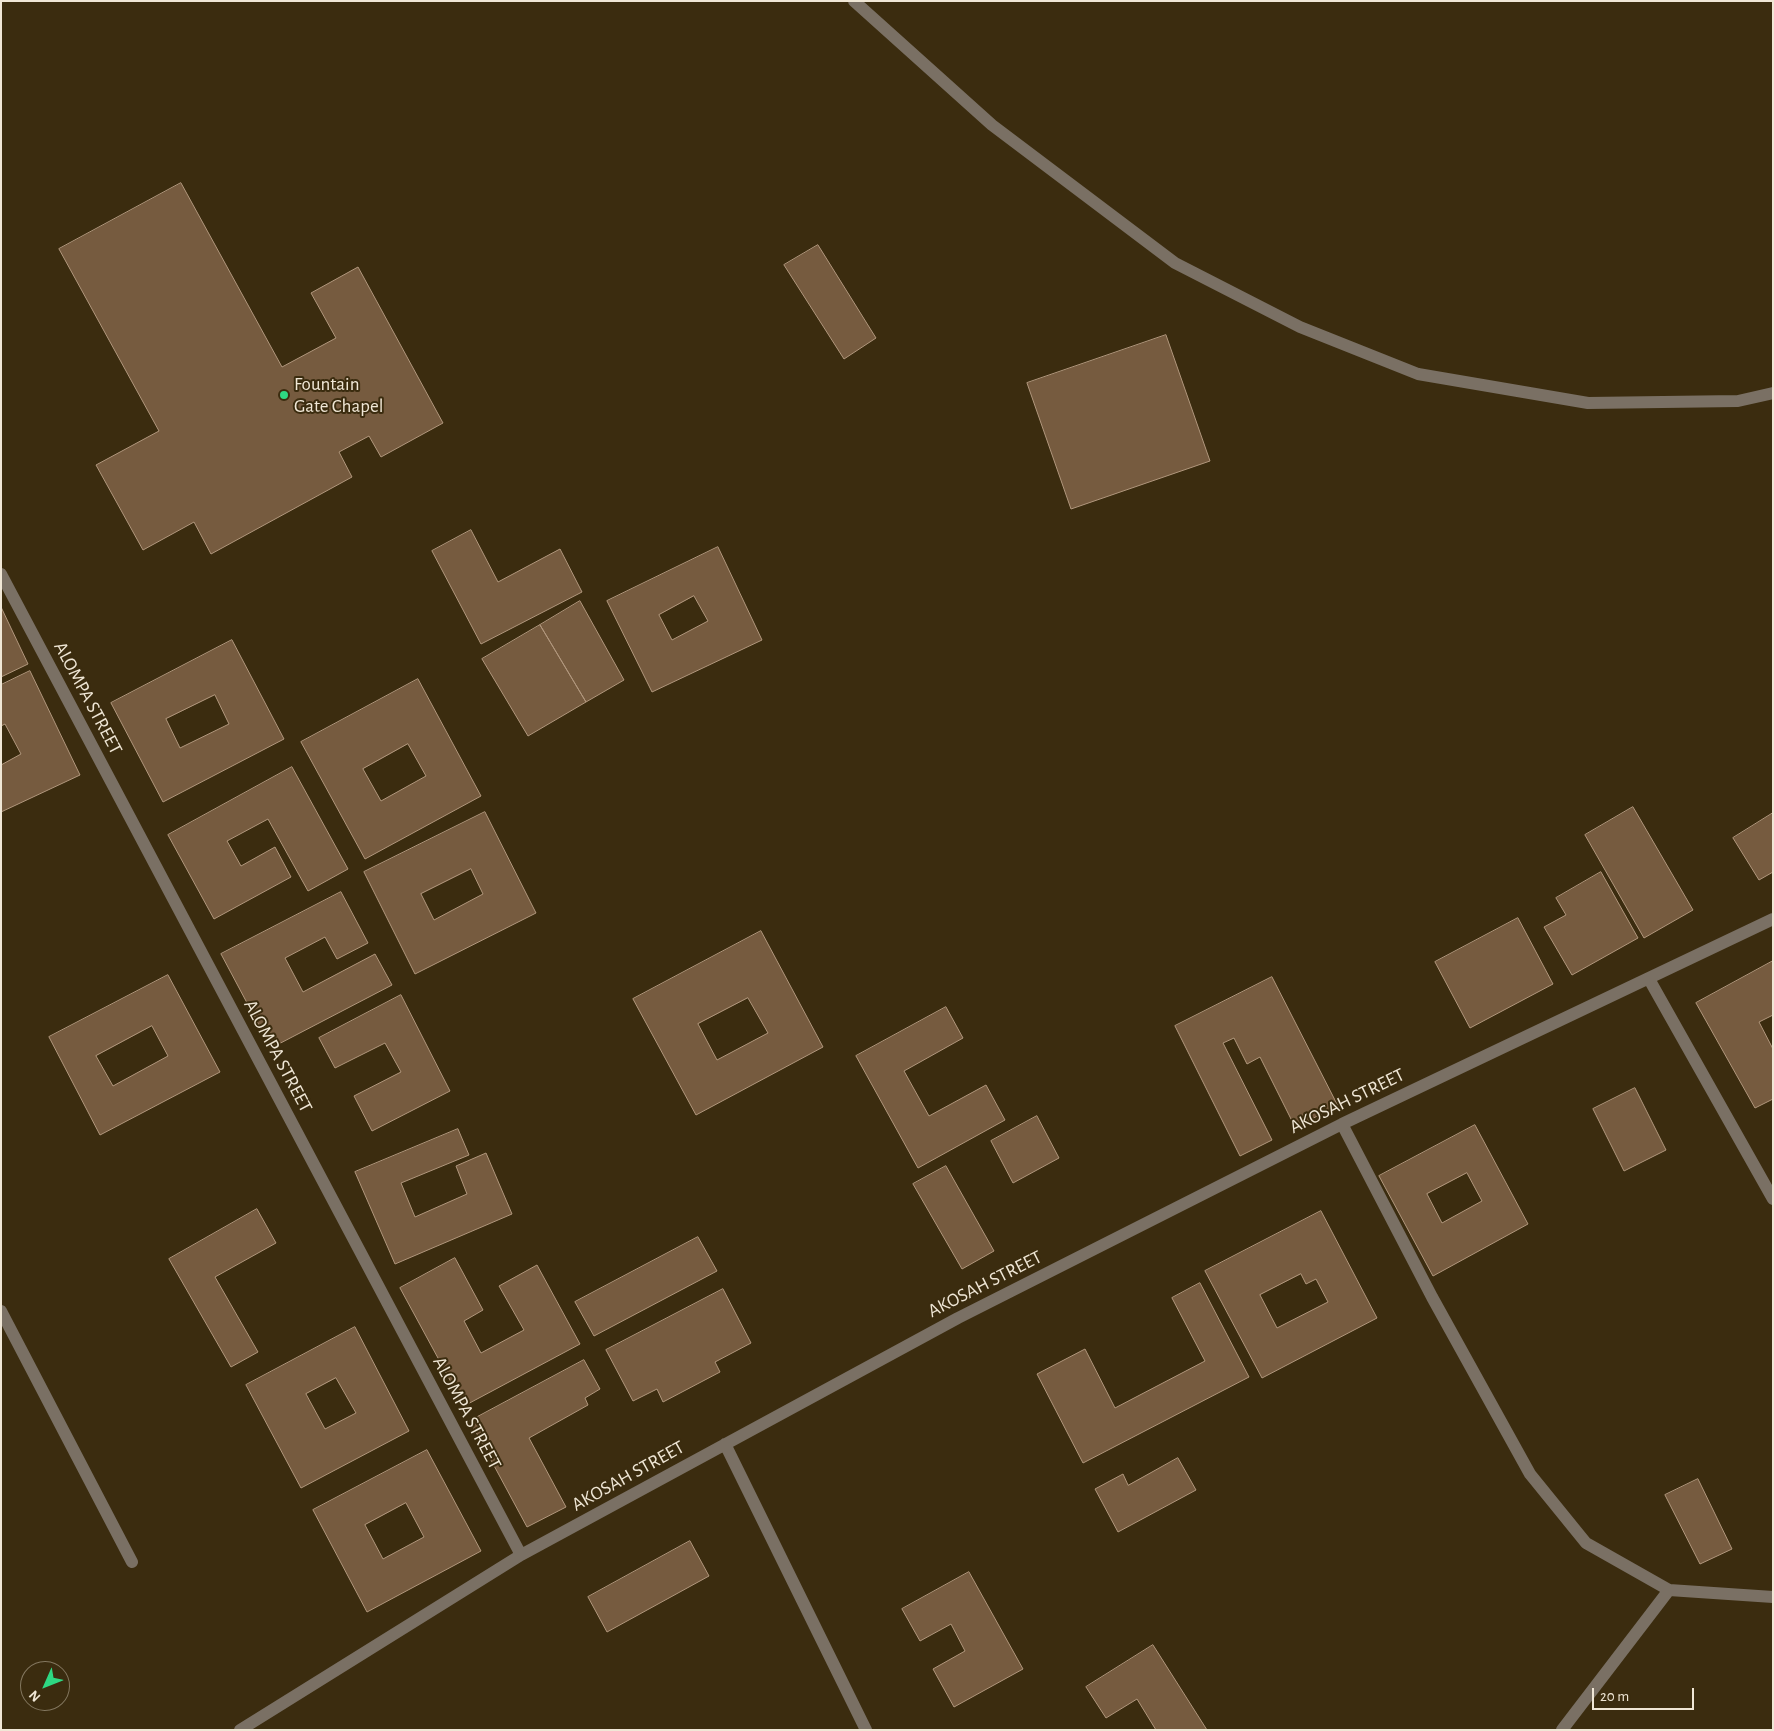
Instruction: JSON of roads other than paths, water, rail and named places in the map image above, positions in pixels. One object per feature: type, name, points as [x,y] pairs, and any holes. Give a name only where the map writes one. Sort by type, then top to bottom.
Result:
[{"type":"street","points":[[854,1],[992,125],[1175,263],[1300,327],[1418,374],[1588,403],[1738,401],[1773,393]]},
{"type":"street","name":"ALOMPA STREET","points":[[1,574],[521,1555]]},
{"type":"street","name":"AKOSAH STREET","points":[[240,1730],[521,1555],[958,1318],[1342,1124],[1773,919]]},
{"type":"street","points":[[1649,979],[1773,1199]]},
{"type":"street","points":[[1342,1124],[1432,1297],[1530,1474],[1586,1543],[1669,1590],[1773,1597]]},
{"type":"street","points":[[1,1311],[132,1562]]},
{"type":"street","points":[[725,1444],[866,1730]]},
{"type":"street","points":[[1562,1730],[1669,1590]]},
{"type":"place","name":"Fountain Gate Chapel","points":[[284,395]]}]
